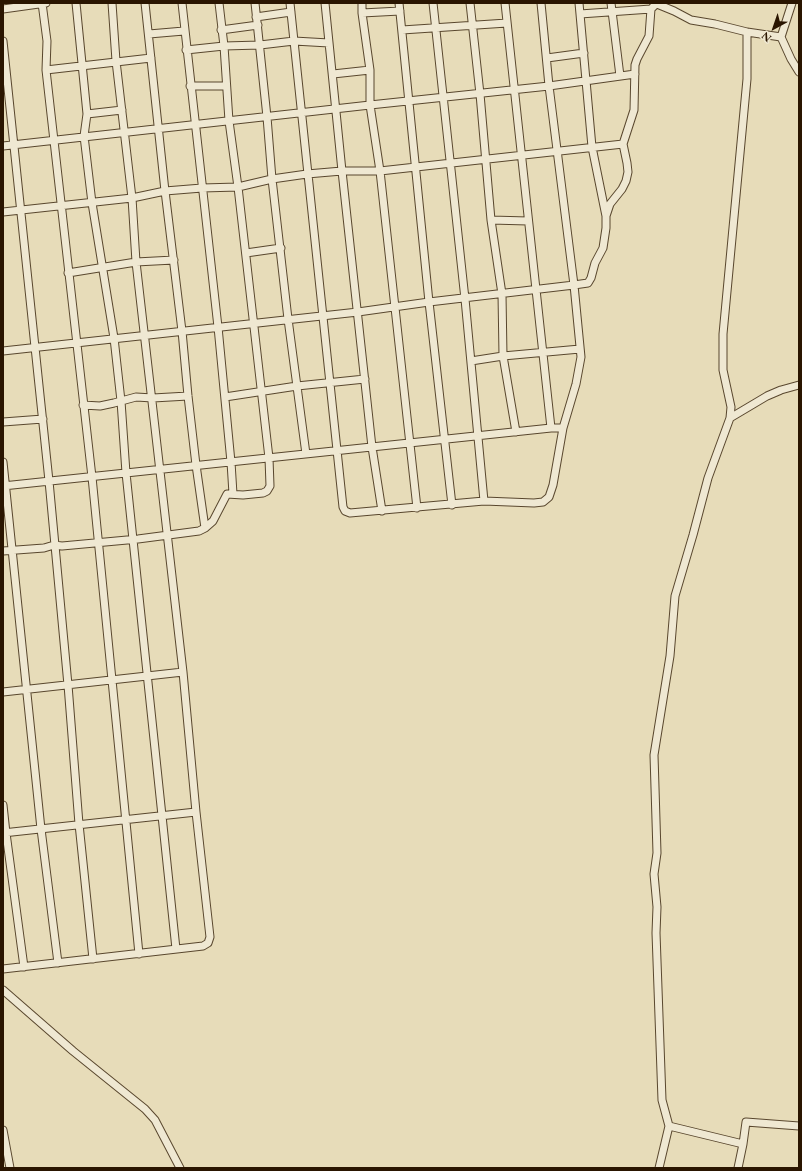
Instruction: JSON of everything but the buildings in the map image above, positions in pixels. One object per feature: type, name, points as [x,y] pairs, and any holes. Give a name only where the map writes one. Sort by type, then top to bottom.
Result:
[{"type":"street","points":[[42,3],[47,42],[46,70],[60,206],[92,476],[140,954]]},
{"type":"street","points":[[3,9],[46,3]]},
{"type":"street","points":[[76,3],[87,114],[84,136],[92,203],[114,338],[121,401],[126,473],[176,949]]},
{"type":"street","points":[[3,969],[203,946],[208,943],[210,937],[196,812],[184,672],[136,262],[132,198],[116,61],[112,3]]},
{"type":"street","points":[[145,3],[196,465],[206,528]]},
{"type":"street","points":[[182,3],[194,125],[218,327],[233,494]]},
{"type":"street","points":[[3,551],[44,548],[54,545],[62,546],[133,540],[199,531],[206,528],[213,521],[227,494],[243,495],[263,493],[267,491],[270,486],[269,458],[254,323],[229,121],[224,46],[219,3]]},
{"type":"street","points":[[255,3],[272,178],[288,319],[306,454]]},
{"type":"street","points":[[290,3],[343,507],[345,511],[350,513],[484,501],[543,502],[549,497],[554,485],[563,428],[581,357],[574,286],[549,86],[541,3]]},
{"type":"street","points":[[324,3],[333,74],[372,447],[382,511]]},
{"type":"street","points":[[362,3],[370,70],[370,105],[380,171],[417,508]]},
{"type":"street","points":[[399,3],[429,302],[452,505]]},
{"type":"street","points":[[433,3],[465,299],[484,501]]},
{"type":"street","points":[[470,3],[491,220],[502,294],[503,356],[516,432]]},
{"type":"street","points":[[505,3],[551,428]]},
{"type":"street","points":[[3,351],[358,312],[429,302],[574,286],[588,283],[595,263],[603,248],[606,216],[592,147],[579,3]]},
{"type":"street","points":[[611,3],[620,76]]},
{"type":"street","points":[[792,3],[781,37],[799,72]]},
{"type":"street","points":[[580,14],[655,5],[674,11],[691,20],[747,32],[781,37]]},
{"type":"street","points":[[606,216],[610,204],[622,189],[626,181],[628,172],[623,144],[634,110],[637,59],[649,36],[655,5]]},
{"type":"street","points":[[362,13],[400,11]]},
{"type":"street","points":[[256,17],[290,12]]},
{"type":"street","points":[[402,30],[436,29],[508,23]]},
{"type":"street","points":[[221,30],[258,26]]},
{"type":"street","points":[[149,34],[184,31]]},
{"type":"street","points":[[659,1168],[669,1126],[662,1100],[656,933],[657,907],[654,874],[657,852],[654,755],[670,656],[675,596],[708,478],[730,418],[731,407],[724,370],[723,334],[747,79],[747,32]]},
{"type":"street","points":[[3,41],[43,419],[68,685],[78,824],[93,959]]},
{"type":"street","points":[[186,50],[294,41],[329,43]]},
{"type":"street","points":[[547,58],[584,53]]},
{"type":"street","points":[[46,70],[151,58]]},
{"type":"street","points":[[333,74],[370,70]]},
{"type":"street","points":[[3,146],[480,94],[635,74]]},
{"type":"street","points":[[190,86],[226,86]]},
{"type":"street","points":[[87,114],[122,110]]},
{"type":"street","points":[[3,212],[132,198],[165,191],[238,187],[272,178],[307,174],[342,171],[380,171],[623,144]]},
{"type":"street","points":[[491,220],[528,221]]},
{"type":"street","points":[[246,253],[280,248]]},
{"type":"street","points":[[68,273],[136,262],[174,260]]},
{"type":"street","points":[[471,361],[503,356],[580,349]]},
{"type":"street","points":[[225,397],[297,386],[365,379]]},
{"type":"street","points":[[730,418],[767,396],[799,385]]},
{"type":"street","points":[[83,404],[100,406],[136,397],[153,398],[188,396]]},
{"type":"street","points":[[3,422],[43,419]]},
{"type":"street","points":[[4,486],[338,450],[563,428]]},
{"type":"street","points":[[3,462],[4,486],[41,829],[58,963]]},
{"type":"street","points":[[3,692],[184,672]]},
{"type":"street","points":[[3,805],[4,833],[24,967]]},
{"type":"street","points":[[4,833],[196,812]]},
{"type":"street","points":[[3,990],[73,1051],[145,1109],[154,1120],[180,1168]]},
{"type":"street","points":[[738,1168],[746,1122],[798,1127]]},
{"type":"street","points":[[669,1126],[743,1144]]},
{"type":"street","points":[[3,1130],[10,1168]]}]
